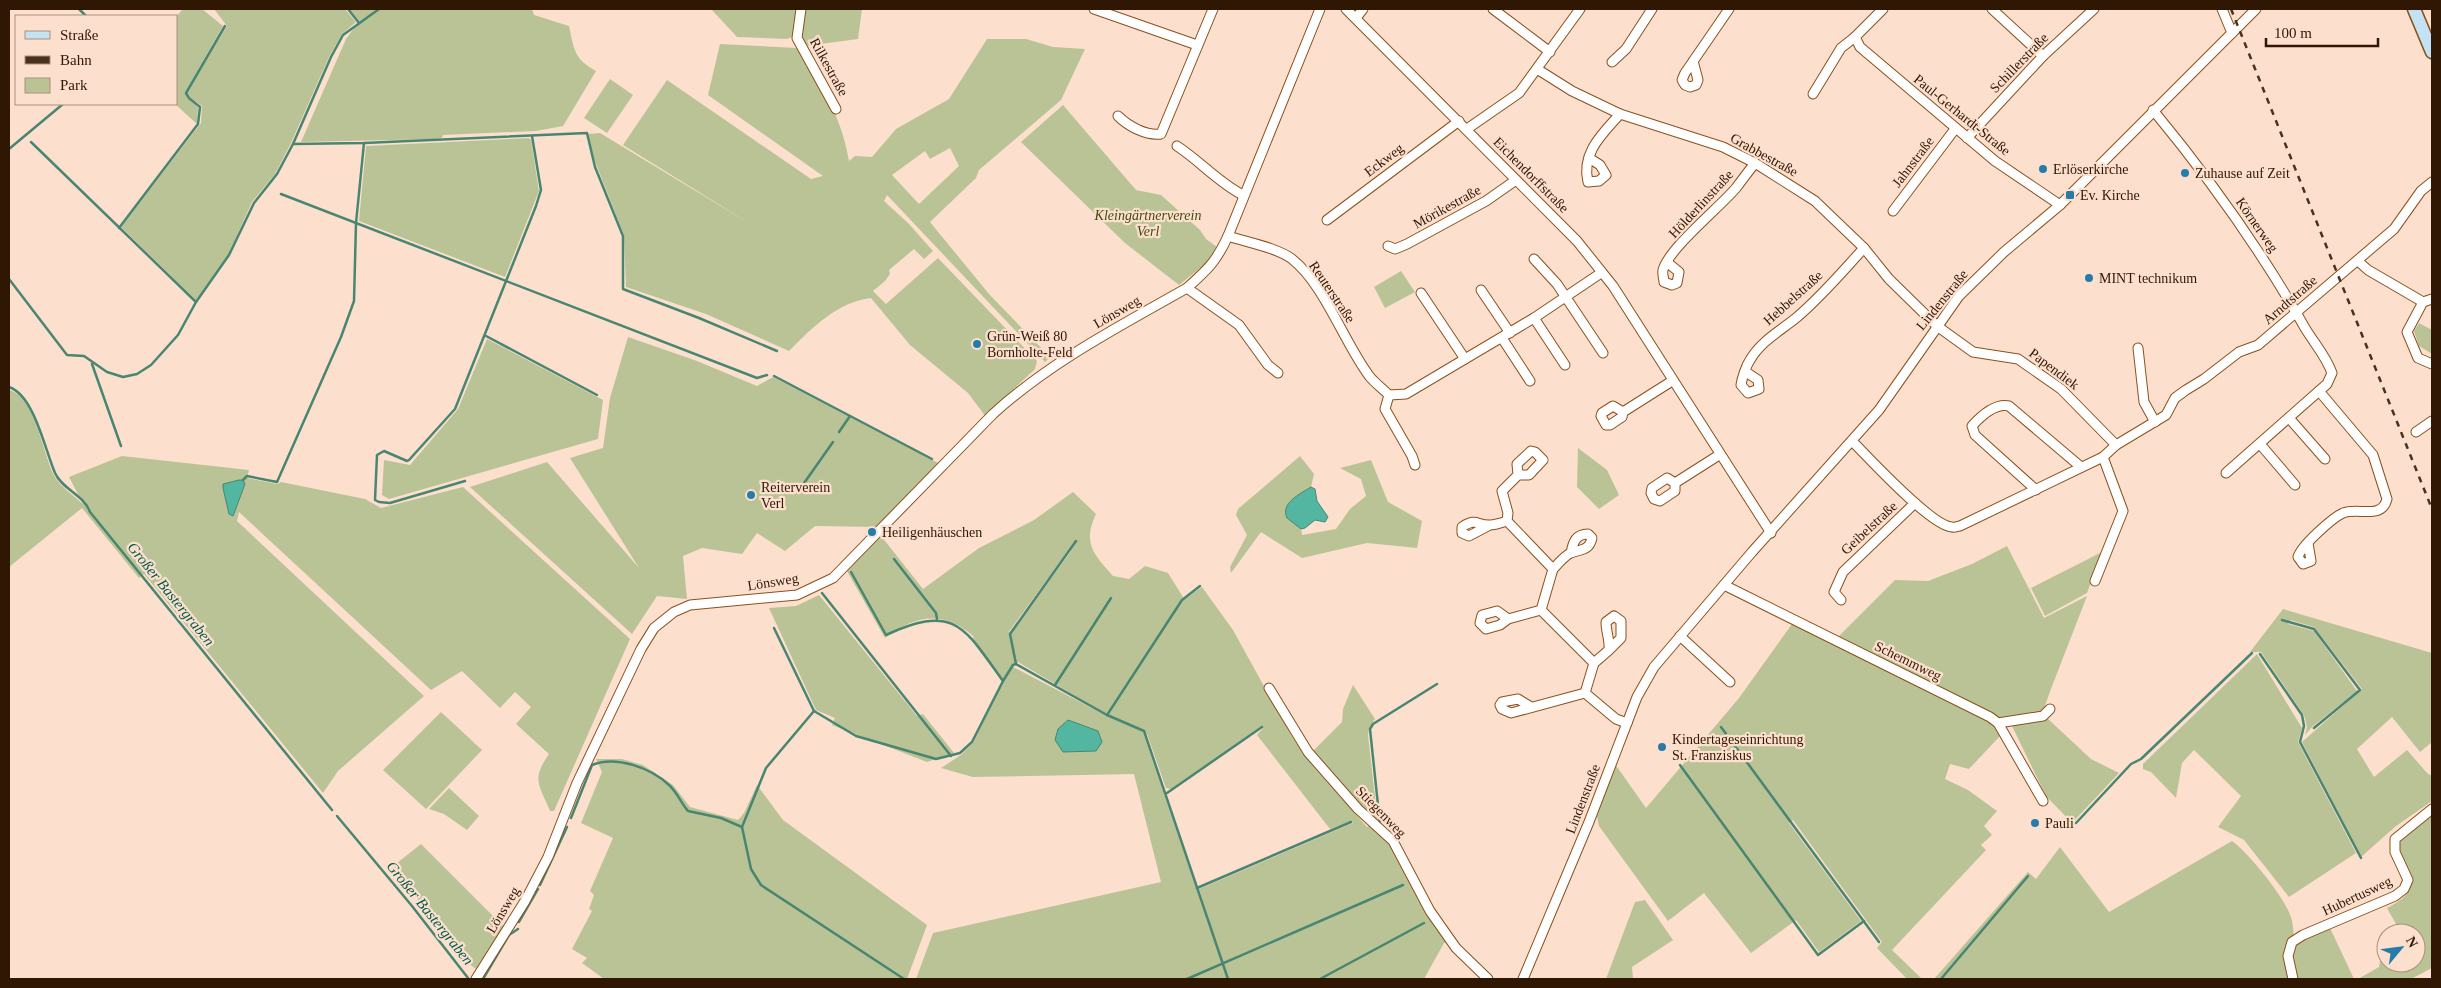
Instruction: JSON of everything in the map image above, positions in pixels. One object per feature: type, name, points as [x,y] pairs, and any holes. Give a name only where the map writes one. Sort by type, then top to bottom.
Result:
[{"type":"main road","points":[[2414,9],[2432,52]]},
{"type":"street","name":"Rilkestraße","points":[[801,9],[797,38],[836,109]]},
{"type":"street","points":[[1094,9],[1197,45]]},
{"type":"street","points":[[1118,116],[1126,124],[1154,135],[1161,134],[1213,9]]},
{"type":"street","name":"Lönsweg","points":[[476,979],[525,901],[548,857],[577,783],[612,708],[654,628],[674,612],[690,605],[797,595],[832,578],[993,414],[1020,390],[1049,368],[1187,288],[1217,260],[1320,9]]},
{"type":"street","name":"Eichendorffstraße","points":[[1346,9],[1577,241],[1612,286],[1672,381],[1707,432],[1719,455],[1771,533]]},
{"type":"street","points":[[1356,18],[1363,9]]},
{"type":"street","points":[[1493,9],[1550,52]]},
{"type":"street","points":[[1467,129],[1519,93],[1580,9]]},
{"type":"street","points":[[1612,62],[1626,49],[1652,9]]},
{"type":"street","points":[[1693,61],[1729,9]]},
{"type":"street","points":[[1813,94],[1840,48],[1855,37],[1884,9]]},
{"type":"street","points":[[1992,9],[2043,56]]},
{"type":"street","name":"Schillerstraße","points":[[1967,138],[2043,56],[2094,9]]},
{"type":"street","points":[[2222,9],[2232,33]]},
{"type":"street","name":"Lindenstraße","points":[[1523,979],[1589,822],[1637,697],[1654,667],[1895,390],[1959,296],[2060,205],[2256,9]]},
{"type":"street","name":"Paul-Gerhardt-Straße","points":[[1855,37],[1860,47],[1955,129],[1995,161],[2060,205]]},
{"type":"street","name":"Grabbestraße","points":[[1537,69],[1572,92],[1620,114],[1723,147],[1755,163],[1815,201],[1864,248],[1889,279],[1937,326]]},
{"type":"street","name":"Körnerweg","points":[[2153,110],[2244,227],[2328,362],[2332,373],[2327,384],[2320,391]]},
{"type":"street","points":[[1589,158],[1590,149],[1620,114]]},
{"type":"street","name":"Eckweg","points":[[1327,220],[1459,121]]},
{"type":"street","name":"Jahnstraße","points":[[1893,211],[1955,129]]},
{"type":"street","points":[[1177,146],[1195,158],[1231,189],[1244,195]]},
{"type":"street","name":"Hölderlinstraße","points":[[1668,263],[1680,245],[1736,188],[1755,163]]},
{"type":"street","name":"Mörikestraße","points":[[1388,246],[1395,248],[1414,241],[1486,201],[1516,180]]},
{"type":"street","name":"Arndtstraße","points":[[1952,527],[1960,526],[2103,457],[2116,445],[2166,415],[2175,398],[2239,352],[2258,345],[2278,330],[2296,312],[2394,230],[2420,192],[2432,182]]},
{"type":"street","name":"Reuterstraße","points":[[1228,236],[1282,254],[1293,260],[1317,289],[1370,378],[1389,395]]},
{"type":"street","name":"Hebbelstraße","points":[[1746,372],[1749,360],[1762,345],[1802,312],[1864,248]]},
{"type":"street","points":[[1534,259],[1567,297],[1603,353]]},
{"type":"street","points":[[2358,261],[2368,270],[2428,301],[2407,332],[2418,358],[2432,364]]},
{"type":"street","points":[[1415,465],[1412,456],[1385,409],[1389,395],[1406,394],[1534,318],[1601,273]]},
{"type":"street","points":[[1187,288],[1239,325],[1268,366],[1278,373]]},
{"type":"street","points":[[1481,290],[1530,381]]},
{"type":"street","points":[[1421,293],[1465,359]]},
{"type":"street","points":[[1534,318],[1565,365]]},
{"type":"street","name":"Papendiek","points":[[1937,326],[1973,352],[2018,359],[2061,389],[2116,445]]},
{"type":"street","points":[[2138,348],[2144,402],[2156,422]]},
{"type":"street","points":[[1623,412],[1672,381]]},
{"type":"street","points":[[2226,473],[2320,391],[2373,455],[2387,499],[2386,505],[2380,510],[2344,513],[2308,543]]},
{"type":"street","points":[[2036,490],[1975,435],[1972,426],[1981,416],[2003,404],[2009,406],[2081,467]]},
{"type":"street","points":[[2289,418],[2325,459]]},
{"type":"street","points":[[2416,432],[2432,421]]},
{"type":"street","name":"Geibelstraße","points":[[1852,441],[1916,503],[1941,523],[1952,527]]},
{"type":"street","points":[[2260,444],[2295,485]]},
{"type":"street","points":[[1675,482],[1719,455]]},
{"type":"street","points":[[2096,581],[2123,511],[2103,457]]},
{"type":"street","points":[[1507,521],[1508,513],[1502,491],[1518,475]]},
{"type":"street","name":"Geibelstraße","points":[[1841,600],[1834,592],[1843,572],[1916,503]]},
{"type":"street","points":[[1488,526],[1507,521]]},
{"type":"street","points":[[1507,521],[1553,569]]},
{"type":"street","points":[[1541,610],[1553,569],[1571,553]]},
{"type":"street","name":"Schemmweg","points":[[1724,585],[1998,723]]},
{"type":"street","points":[[1508,620],[1541,610]]},
{"type":"street","points":[[1541,610],[1594,663]]},
{"type":"street","points":[[1680,636],[1730,682]]},
{"type":"street","points":[[1585,692],[1594,663],[1609,650]]},
{"type":"street","name":"Stiegenweg","points":[[1269,688],[1308,752],[1358,809],[1393,841],[1430,911],[1456,948],[1488,979]]},
{"type":"street","points":[[1585,692],[1616,720],[1627,723]]},
{"type":"street","points":[[1531,708],[1585,692]]},
{"type":"street","points":[[2042,801],[1998,723],[2043,716],[2050,709]]},
{"type":"street","name":"Hubertusweg","points":[[2293,979],[2288,956],[2292,942],[2303,935],[2395,896],[2404,889],[2408,880],[2395,852],[2395,839],[2432,809]]},
{"type":"green space","points":[[183,9],[202,9],[223,26],[185,92],[198,108],[197,124],[176,105],[178,105],[178,15]]},
{"type":"green space","points":[[214,9],[345,9],[356,22],[342,34],[329,57],[291,143],[275,174],[252,202],[228,255],[196,300],[121,227],[201,123],[202,106],[191,98],[187,92],[227,26]]},
{"type":"green space","points":[[349,9],[532,9],[534,15],[569,26],[572,41],[579,58],[596,71],[563,126],[536,131],[443,135],[442,138],[435,139],[301,142],[346,39],[359,21]]},
{"type":"green space","points":[[711,9],[798,9],[794,36],[787,39],[737,37]]},
{"type":"green space","points":[[805,9],[862,9],[858,39],[805,46],[801,31]]},
{"type":"green space","points":[[987,39],[1026,39],[1053,47],[1085,49],[1061,100],[979,170],[976,178],[930,222],[989,294],[1050,357],[1045,362],[887,195],[884,201],[909,224],[933,251],[924,259],[914,249],[889,270],[890,274],[885,281],[873,291],[886,304],[938,258],[1037,361],[1035,369],[986,417],[968,393],[910,345],[871,298],[859,300],[836,310],[816,325],[789,351],[706,314],[626,287],[624,235],[594,159],[588,134],[600,133],[752,225],[623,145],[667,80],[811,179],[823,176],[708,95],[720,44],[797,48],[836,115],[849,161],[855,156],[872,157],[896,129],[949,99]],"holes":[[[950,148],[959,166],[919,204],[892,175],[925,151],[930,159]]]},
{"type":"green space","points":[[610,79],[633,95],[607,133],[584,118]]},
{"type":"green space","name":"Kleingärtnerverein Verl","points":[[1063,105],[1136,190],[1161,195],[1200,230],[1206,239],[1217,247],[1205,264],[1179,285],[1125,243],[1021,142]]},
{"type":"green space","points":[[529,138],[531,140],[539,191],[505,277],[359,221],[366,146]]},
{"type":"green space","points":[[1401,271],[1415,292],[1385,308],[1374,287]]},
{"type":"green space","points":[[2419,323],[2432,330],[2432,354],[2419,346],[2414,331]]},
{"type":"green space","name":"Reiterverein Verl","points":[[628,337],[697,361],[757,386],[773,377],[940,464],[878,527],[815,526],[785,551],[757,533],[742,554],[702,548],[683,556],[687,599],[657,596],[632,634],[470,487],[547,462],[639,568],[570,458],[603,448],[610,398]]},
{"type":"green space","points":[[487,339],[603,400],[598,439],[389,499],[382,495],[384,460],[410,465],[458,409]]},
{"type":"green space","points":[[9,390],[18,395],[32,414],[55,477],[64,488],[83,504],[69,477],[122,456],[249,470],[247,478],[277,484],[281,482],[365,499],[381,508],[463,487],[630,639],[554,811],[550,811],[539,782],[540,770],[549,754],[516,724],[531,707],[515,692],[500,708],[462,671],[431,690],[239,512],[237,521],[424,696],[338,771],[323,793],[144,574],[139,578],[82,508],[9,567]]},
{"type":"green space","points":[[1578,448],[1607,470],[1619,495],[1599,509],[1577,487]]},
{"type":"green space","points":[[1300,456],[1314,474],[1311,487],[1293,499],[1287,518],[1301,529],[1302,535],[1336,529],[1350,509],[1366,496],[1361,479],[1340,468],[1371,460],[1388,502],[1422,521],[1417,548],[1367,543],[1302,558],[1261,532],[1231,573],[1230,567],[1247,535],[1236,515],[1238,509]]},
{"type":"green space","points":[[1073,492],[1096,514],[1090,533],[1090,541],[1096,555],[1113,576],[1129,579],[1145,566],[1168,573],[1183,597],[1106,714],[1018,662],[1013,667],[1107,716],[1143,732],[1227,979],[916,979],[933,933],[1161,882],[1134,774],[973,777],[941,768],[961,755],[973,743],[1004,679],[1001,680],[975,645],[973,636],[951,622],[940,619],[918,620],[896,630],[885,638],[847,571],[881,536],[923,589],[979,548],[1034,520]],"holes":[[[1070,548],[1071,551],[1015,628],[1008,633]]]},
{"type":"green space","points":[[2007,546],[2044,618],[2087,596],[2044,709],[2037,715],[2000,719],[1838,637],[1895,580],[1928,581],[1972,564]]},
{"type":"green space","points":[[2102,552],[2087,593],[2045,616],[2031,588]]},
{"type":"green space","points":[[1202,587],[1233,630],[1292,737],[1313,766],[1367,827],[1370,824],[1387,842],[1400,861],[1406,877],[1448,942],[1444,943],[1424,979],[1230,979],[1227,976],[1199,889],[1353,823],[1352,821],[1330,829],[1257,735],[1263,728],[1262,726],[1171,789],[1166,788],[1147,734],[1107,715],[1182,601]]},
{"type":"green space","points":[[819,595],[917,716],[923,714],[954,753],[927,762],[832,725],[835,718],[816,710],[769,608],[796,606]]},
{"type":"green space","points":[[2283,609],[2432,653],[2432,742],[2420,752],[2392,717],[2357,749],[2374,777],[2407,750],[2427,773],[2432,776],[2432,801],[2396,826],[2361,857],[2302,742],[2362,689],[2314,627],[2290,620],[2288,624],[2314,631],[2357,691],[2312,727],[2305,735],[2307,727],[2304,715],[2261,652],[2250,652]]},
{"type":"green space","points":[[1792,624],[1989,722],[2002,734],[1969,769],[1950,764],[1945,779],[1968,790],[1997,811],[1984,826],[1992,835],[1981,845],[1986,850],[1892,950],[1922,979],[1907,979],[1877,948],[1882,942],[1793,820],[1789,823],[1861,921],[1819,952],[1796,920],[1751,953],[1704,893],[1668,921],[1599,826],[1597,816],[1615,764],[1646,808],[1739,698]]},
{"type":"green space","points":[[2257,654],[2302,728],[2298,742],[2356,853],[2289,897],[2244,840],[2218,827],[2241,796],[2194,750],[2182,763],[2176,798],[2151,772],[2143,769],[2143,764]]},
{"type":"green space","points":[[1353,685],[1375,719],[1369,728],[1368,735],[1378,824],[1359,806],[1312,752],[1342,722],[1343,709]]},
{"type":"green space","points":[[441,712],[482,750],[426,809],[383,770]]},
{"type":"green space","points":[[2047,718],[2091,759],[2119,773],[2072,823],[2046,796],[2011,724]]},
{"type":"green space","points":[[596,759],[622,759],[643,765],[673,785],[690,807],[738,820],[744,813],[757,785],[783,820],[927,925],[907,979],[604,979],[582,963],[587,958],[572,949],[592,911],[589,909],[594,895],[590,891],[613,838],[581,823],[602,772]]},
{"type":"green space","points":[[449,788],[479,816],[467,830],[444,814],[429,809]]},
{"type":"green space","points":[[2432,813],[2432,968],[2426,971],[2426,923],[2395,923],[2387,908],[2408,893],[2410,886],[2409,878],[2399,853],[2398,842]]},
{"type":"green space","points":[[2232,841],[2248,855],[2267,878],[2284,902],[2289,913],[2294,935],[2290,979],[1934,979],[2028,872],[2036,879],[2060,847],[2109,912]]},
{"type":"green space","points":[[421,844],[505,928],[479,971],[469,964],[392,867]]},
{"type":"green space","points":[[1645,900],[1673,940],[1632,967],[1633,979],[1606,979],[1635,902]]},
{"type":"green space","points":[[2330,928],[2354,979],[2295,979],[2292,962],[2293,948],[2305,937]]},
{"type":"green space","points":[[2376,969],[2376,973],[2422,973],[2411,979],[2358,979]]},
{"type":"water","points":[[243,480],[245,484],[233,516],[229,514],[223,484]]},
{"type":"water","points":[[1311,487],[1315,489],[1317,501],[1328,517],[1325,522],[1315,520],[1301,529],[1287,518],[1286,508],[1292,499]]},
{"type":"water","points":[[1068,720],[1098,731],[1102,742],[1096,751],[1063,752],[1055,740],[1058,729]]},
{"type":"waterway","points":[[79,9],[85,15]]},
{"type":"waterway","points":[[348,9],[359,23]]},
{"type":"waterway","points":[[9,279],[67,355],[84,356],[107,372],[123,377],[137,374],[151,365],[178,335],[196,302],[229,255],[254,203],[277,174],[293,144],[331,57],[343,35],[379,9]]},
{"type":"waterway","points":[[119,228],[198,124],[200,107],[186,93],[225,26]]},
{"type":"waterway","points":[[9,149],[62,105]]},
{"type":"waterway","points":[[293,144],[364,143],[587,133],[595,167],[623,236],[623,289],[777,351]]},
{"type":"waterway","points":[[465,481],[390,503],[375,500],[377,455],[384,451],[407,461],[409,460],[455,409],[541,190],[532,136]]},
{"type":"waterway","points":[[31,142],[196,302]]},
{"type":"waterway","points":[[243,480],[247,476],[277,482],[341,337],[354,301],[356,223],[364,143]]},
{"type":"waterway","points":[[281,194],[757,378],[767,375]]},
{"type":"waterway","points":[[486,336],[597,395]]},
{"type":"waterway","points":[[92,364],[121,446]]},
{"type":"waterway","points":[[774,376],[932,459]]},
{"type":"waterway","name":"Großer Bastergraben","points":[[9,387],[18,392],[32,412],[58,479],[83,501],[332,810]]},
{"type":"waterway","points":[[839,432],[850,416]]},
{"type":"waterway","points":[[802,486],[833,442]]},
{"type":"waterway","points":[[1016,664],[1010,634],[1076,541]]},
{"type":"waterway","points":[[894,559],[936,613],[937,619]]},
{"type":"waterway","points":[[851,572],[886,635],[928,621],[943,621],[956,626],[967,634],[1003,681]]},
{"type":"waterway","points":[[1107,715],[1182,600],[1200,586]]},
{"type":"waterway","points":[[822,593],[951,756]]},
{"type":"waterway","points":[[1055,685],[1111,598]]},
{"type":"waterway","points":[[2282,620],[2314,629],[2360,690],[2314,728]]},
{"type":"waterway","points":[[774,628],[814,711],[856,736],[936,759],[960,753],[972,742],[1003,681],[1013,665],[1016,664],[1107,715],[1144,731],[1228,979]]},
{"type":"waterway","points":[[2076,823],[2131,764],[2141,759],[2252,653]]},
{"type":"waterway","points":[[2260,654],[2302,715],[2304,726],[2300,742],[2361,858]]},
{"type":"waterway","points":[[1380,824],[1370,729],[1373,724],[1437,684]]},
{"type":"waterway","points":[[814,711],[766,768],[742,827],[751,869],[761,885],[904,979]]},
{"type":"waterway","points":[[1167,793],[1262,727]]},
{"type":"waterway","points":[[1721,727],[1879,942]]},
{"type":"waterway","points":[[571,818],[592,765],[601,762],[622,762],[653,773],[662,779],[672,788],[688,811],[721,818],[742,827]]},
{"type":"waterway","points":[[1680,765],[1818,955],[1864,921]]},
{"type":"waterway","name":"Großer Bastergraben","points":[[337,816],[412,906],[468,978]]},
{"type":"waterway","points":[[1197,888],[1351,822]]},
{"type":"waterway","points":[[540,885],[567,827]]},
{"type":"waterway","points":[[1941,979],[2028,876]]},
{"type":"waterway","points":[[1187,979],[1403,885]]},
{"type":"waterway","points":[[519,922],[538,889]]},
{"type":"waterway","points":[[1320,979],[1424,923]]},
{"type":"waterway","points":[[483,979],[509,935],[518,929]]},
{"type":"railway","points":[[2231,9],[2432,509]]},
{"type":"place","name":"Erlöserkirche","points":[[2043,169]]},
{"type":"place","name":"Zuhause auf Zeit","points":[[2185,173]]},
{"type":"place","name":"Ev. Kirche","points":[[2070,195]]},
{"type":"place","name":"MINT technikum","points":[[2089,278]]},
{"type":"place","name":"Grün-Weiß 80 Bornholte-Feld","points":[[977,344]]},
{"type":"place","name":"Reiterverein Verl","points":[[751,495]]},
{"type":"place","name":"Heiligenhäuschen","points":[[872,532]]},
{"type":"place","name":"Kindertageseinrichtung St. Franziskus","points":[[1662,747]]},
{"type":"place","name":"Pauli","points":[[2035,823]]}]
